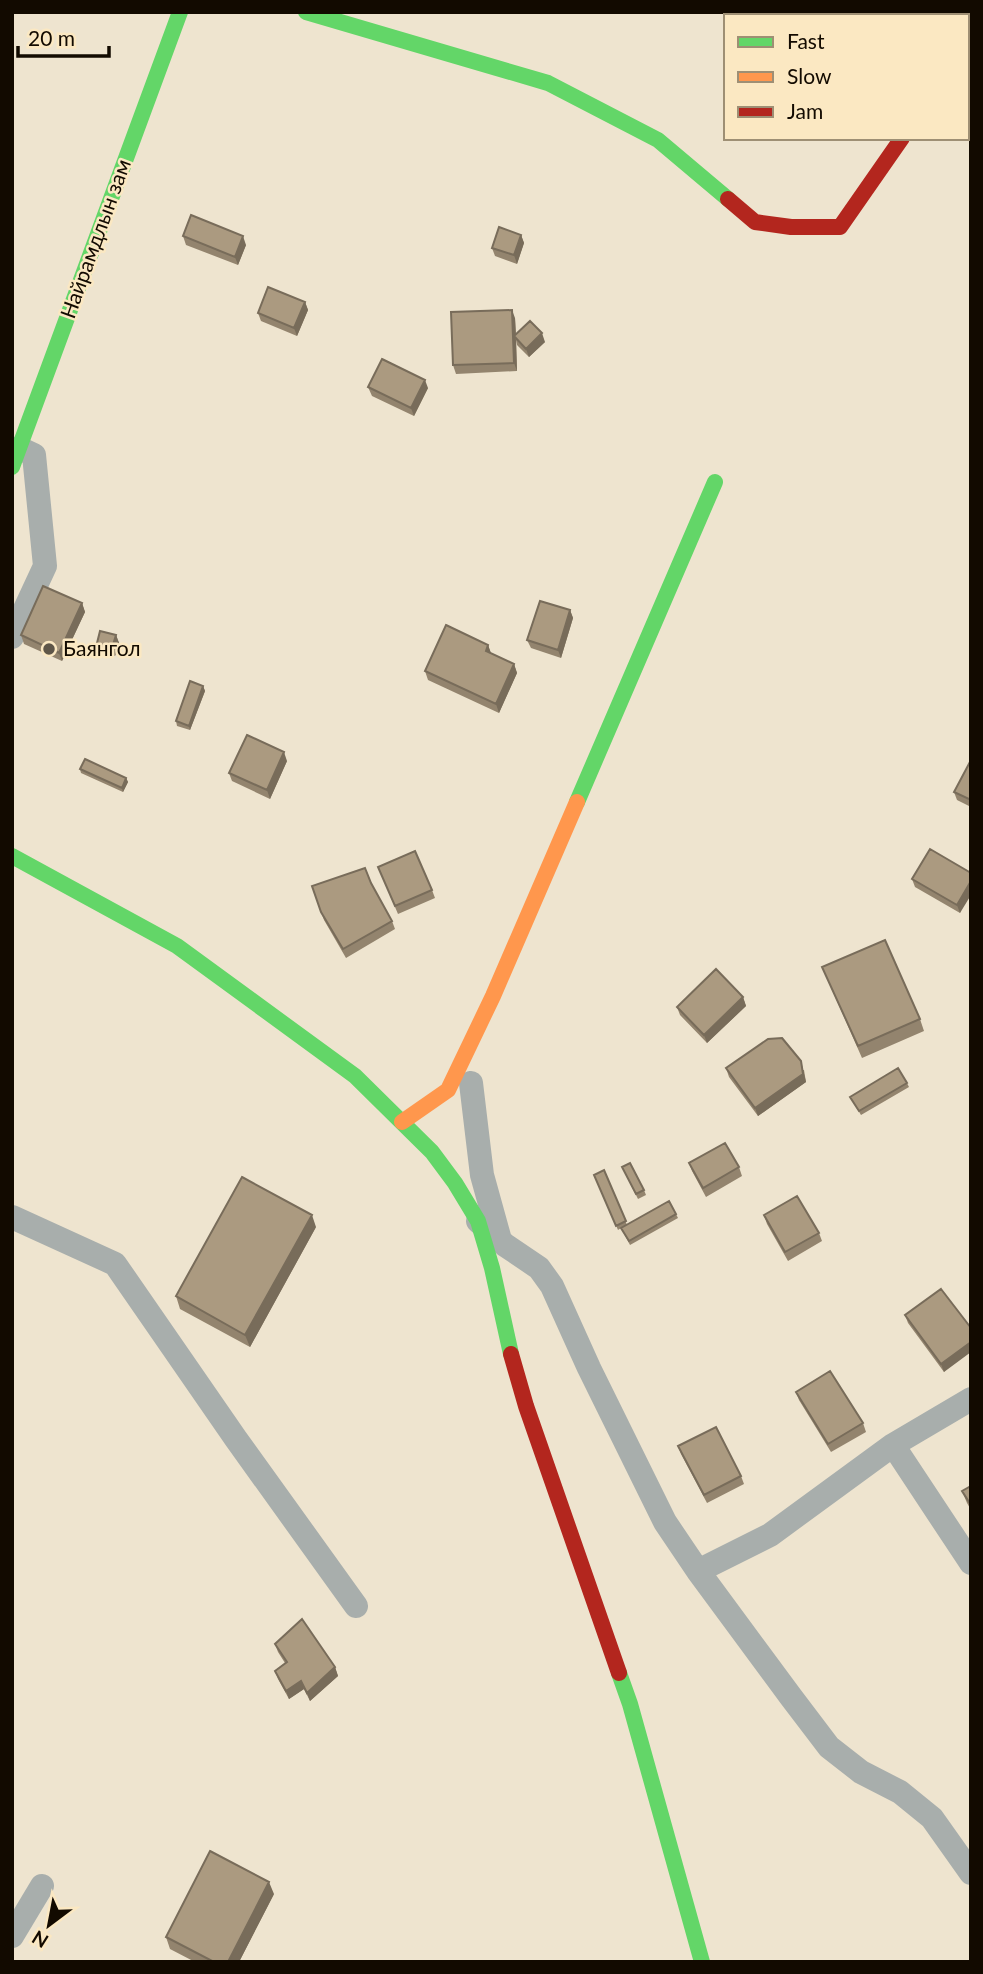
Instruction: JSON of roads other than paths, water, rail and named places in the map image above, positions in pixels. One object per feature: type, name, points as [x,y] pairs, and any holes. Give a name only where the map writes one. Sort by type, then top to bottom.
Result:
[{"type":"street","name":"Найрамдлын зам","points":[[16,458],[21,414],[180,12]]},
{"type":"street","points":[[306,12],[548,83],[658,140],[755,222],[841,227],[901,140]]},
{"type":"street","points":[[12,637],[45,566],[34,455],[16,458]]},
{"type":"street","points":[[402,1122],[448,1090],[493,996],[715,482]]},
{"type":"street","points":[[12,856],[177,946],[355,1076],[432,1152],[455,1184],[478,1221],[492,1268],[507,1342],[526,1406],[630,1703],[702,1962]]},
{"type":"street","points":[[471,1083],[482,1175],[500,1241]]},
{"type":"street","points":[[12,1217],[116,1264],[236,1439],[356,1606]]},
{"type":"street","points":[[478,1221],[500,1241],[539,1268],[552,1286],[665,1522],[698,1571],[829,1747],[861,1772],[900,1792],[932,1818],[971,1873]]},
{"type":"street","points":[[698,1571],[770,1535],[893,1445],[971,1399]]},
{"type":"street","points":[[893,1445],[971,1563]]},
{"type":"street","points":[[12,1936],[42,1886]]},
{"type":"place","name":"Баянгол","points":[[49,649]]}]
